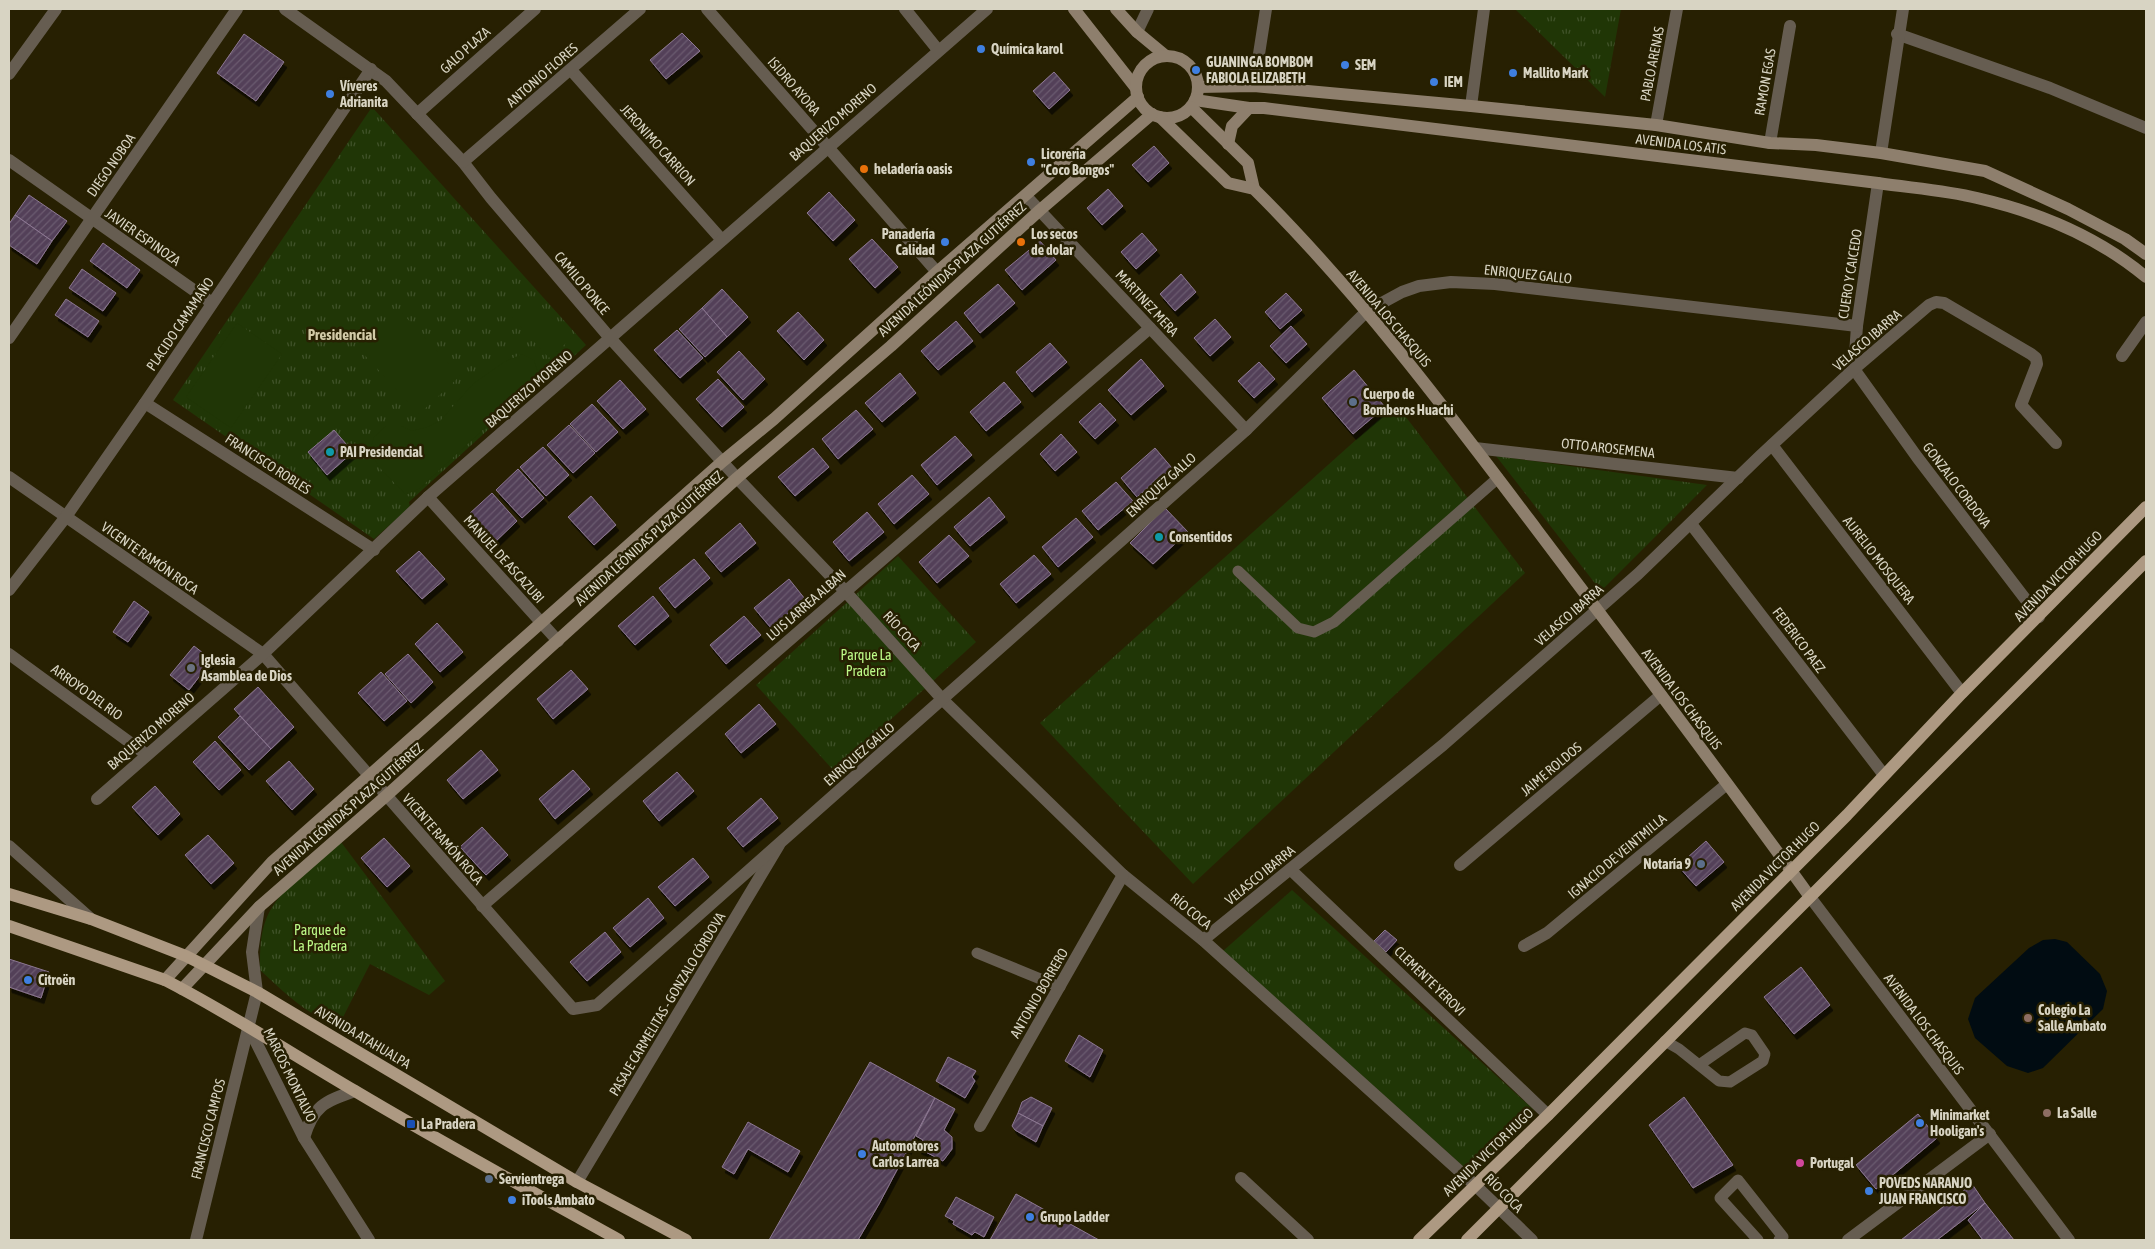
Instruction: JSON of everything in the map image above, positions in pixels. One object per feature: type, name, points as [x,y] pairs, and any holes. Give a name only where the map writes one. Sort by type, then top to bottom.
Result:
[{"type":"main road","points":[[1074,9],[1137,93],[1143,107],[1156,116],[1228,183],[1254,189]]},
{"type":"main road","points":[[1116,9],[1137,32],[1166,56]]},
{"type":"main road","points":[[1137,93],[1138,76],[1144,66],[1154,59],[1166,56],[1178,58],[1188,65],[1195,75],[1198,87],[1193,103],[1176,117],[1156,116]]},
{"type":"main road","name":"AVENIDA LOS ATIS","points":[[1198,87],[1254,86],[1656,125],[1770,143],[1816,145],[1881,153],[1985,171],[2068,209],[2125,239],[2146,254]]},
{"type":"main road","name":"AVENIDA LEÓNIDAS PLAZA GUTIÉRREZ","points":[[165,980],[272,862],[722,461],[774,420],[937,272],[1026,196],[1137,93]]},
{"type":"main road","name":"AVENIDA LOS ATIS","points":[[1193,103],[1264,108],[1878,183],[1977,198],[2044,218],[2092,240],[2146,277]]},
{"type":"main road","name":"AVENIDA LOS CHASQUIS","points":[[1193,103],[1228,144],[1248,163],[1254,189],[1367,311],[1475,448],[1810,897]]},
{"type":"main road","points":[[1228,144],[1232,126],[1249,108]]},
{"type":"main road","name":"AVENIDA LEÓNIDAS PLAZA GUTIÉRREZ","points":[[182,989],[259,907],[386,796],[737,478],[891,346],[1040,210],[1156,116]]},
{"type":"main road","name":"AVENIDA VICTOR HUGO","points":[[1419,1240],[1548,1115],[1791,871],[1962,693],[2146,507]]},
{"type":"main road","points":[[1467,1240],[2146,561]]},
{"type":"main road","name":"AVENIDA ATAHUALPA","points":[[9,894],[91,919],[186,956],[257,992],[577,1182],[686,1240]]},
{"type":"main road","points":[[9,926],[165,980],[248,1026],[355,1091],[619,1240]]},
{"type":"street","points":[[9,74],[56,9]]},
{"type":"street","name":"DIEGO NOBOA","points":[[9,338],[237,9]]},
{"type":"street","name":"CAMILO PONCE","points":[[285,9],[371,69],[417,114],[462,162],[610,338],[737,478],[845,590]]},
{"type":"street","name":"ANTONIO FLORES","points":[[462,162],[572,70],[640,9]]},
{"type":"street","name":"ISIDRO AYORA","points":[[706,9],[937,272]]},
{"type":"street","points":[[905,9],[938,50]]},
{"type":"street","name":"BAQUERIZO MORENO","points":[[96,799],[263,654],[428,497],[987,9]]},
{"type":"street","points":[[1137,32],[1148,9]]},
{"type":"street","points":[[1254,86],[1266,9]]},
{"type":"street","points":[[1471,106],[1484,9]]},
{"type":"street","name":"PABLO ARENAS","points":[[1656,125],[1677,9]]},
{"type":"street","points":[[1881,153],[1903,9]]},
{"type":"street","name":"GALO PLAZA","points":[[417,114],[527,11]]},
{"type":"street","name":"RAMON EGAS","points":[[1770,143],[1790,26]]},
{"type":"street","points":[[1898,34],[2050,88],[2146,128]]},
{"type":"street","name":"PLACIDO CAMAMAÑO","points":[[9,590],[65,518],[146,403],[371,69]]},
{"type":"street","name":"JERONIMO CARRION","points":[[572,70],[722,240]]},
{"type":"street","name":"JAVIER ESPINOZA","points":[[9,160],[212,303]]},
{"type":"street","name":"CUERO Y CAICEDO","points":[[1854,369],[1857,326],[1878,183]]},
{"type":"street","name":"MARTINEZ MERA","points":[[1026,196],[1246,430]]},
{"type":"street","name":"ENRIQUEZ GALLO","points":[[596,1005],[1246,430],[1367,311],[1402,292],[1419,286],[1450,282],[1496,284],[1857,326]]},
{"type":"street","name":"VELASCO IBARRA","points":[[1203,940],[1443,745],[1597,610],[1691,524],[1854,369],[1930,305],[1936,302],[1944,303],[2036,358],[2036,364],[2021,405],[2056,443]]},
{"type":"street","points":[[2122,356],[2146,322]]},
{"type":"street","name":"LUIS LARREA ALBAN","points":[[482,906],[1150,328]]},
{"type":"street","name":"GONZALO CORDOVA","points":[[1854,369],[2039,617]]},
{"type":"street","name":"FRANCISCO ROBLES","points":[[146,403],[374,550]]},
{"type":"street","name":"AURELIO MOSQUERA","points":[[1772,445],[1962,693]]},
{"type":"street","name":"OTTO AROSEMENA","points":[[1475,448],[1738,478]]},
{"type":"street","name":"VICENTE RAMÓN ROCA","points":[[9,477],[65,518],[263,654],[573,1009],[596,1005]]},
{"type":"street","name":"MANUEL DE ASCAZUBI","points":[[428,497],[558,641]]},
{"type":"street","name":"FEDERICO PAEZ","points":[[1691,524],[1884,775]]},
{"type":"street","name":"RÍO COCA","points":[[845,590],[943,700],[1124,875],[1203,940],[1475,1185],[1498,1210],[1532,1240]]},
{"type":"street","name":"ARROYO DEL RIO","points":[[9,654],[147,755]]},
{"type":"street","name":"JAIME ROLDOS","points":[[1460,865],[1661,695]]},
{"type":"street","name":"IGNACIO DE VEINTMILLA","points":[[1524,946],[1547,933],[1727,784]]},
{"type":"street","name":"PASAJE CARMELITAS - GONZALO CÓRDOVA","points":[[577,1182],[782,842]]},
{"type":"street","points":[[9,846],[91,919]]},
{"type":"street","name":"CLEMENTE YEROVI","points":[[1291,870],[1548,1115]]},
{"type":"street","name":"ANTONIO BORRERO","points":[[980,1126],[1124,875]]},
{"type":"street","name":"AVENIDA LOS CHASQUIS","points":[[1810,897],[1922,1048],[1990,1134],[2069,1240]]},
{"type":"street","points":[[248,1026],[257,992],[252,952],[259,907]]},
{"type":"street","name":"MARCOS MONTALVO","points":[[248,1026],[304,1138],[365,1238]]},
{"type":"street","name":"FRANCISCO CAMPOS","points":[[196,1240],[248,1026]]},
{"type":"street","name":"MARCOS MONTALVO","points":[[304,1138],[309,1122],[318,1108],[330,1099],[355,1091]]},
{"type":"street","points":[[1848,1240],[1990,1134]]},
{"type":"street","points":[[1241,1178],[1308,1240]]},
{"type":"lane","points":[[1238,571],[1298,628],[1314,632],[1334,622],[1498,478]]},
{"type":"lane","points":[[977,953],[1060,987]]},
{"type":"lane","points":[[1665,1041],[1679,1049],[1698,1065],[1719,1081],[1730,1082],[1763,1061],[1765,1054],[1752,1035],[1745,1033],[1698,1065]]},
{"type":"lane","points":[[1758,1240],[1720,1198],[1738,1180],[1783,1237],[1779,1240]]},
{"type":"green space","points":[[1515,9],[1621,9],[1605,97]]},
{"type":"green space","points":[[372,107],[586,345],[554,375],[549,374],[409,502],[410,507],[374,539],[173,400]]},
{"type":"green space","points":[[533,297],[571,339],[549,358],[512,317]]},
{"type":"green space","points":[[402,313],[460,376],[419,414],[361,351]]},
{"type":"green space","points":[[237,323],[282,354],[231,428],[186,397]]},
{"type":"green space","points":[[522,354],[534,360],[538,373],[528,388],[420,488],[406,495],[379,467],[370,451],[374,437],[386,426],[401,426],[412,431],[440,421],[473,384],[504,362]]},
{"type":"green space","points":[[1396,404],[1525,573],[1193,884],[1040,723]]},
{"type":"green space","points":[[1496,456],[1707,485],[1601,591]]},
{"type":"green space","name":"Parque La Pradera","points":[[898,556],[976,642],[834,771],[756,685]]},
{"type":"green space","name":"Parque de La Pradera","points":[[341,842],[445,981],[429,995],[370,964],[338,1027],[305,1009],[288,995],[260,970],[260,962],[263,929],[273,906],[295,881]]},
{"type":"green space","points":[[1292,890],[1534,1110],[1474,1176],[1223,951]]},
{"type":"shaded area","points":[[2055,939],[2067,942],[2100,974],[2107,991],[2103,1009],[2043,1068],[2028,1073],[2007,1066],[1975,1038],[1968,1019],[1975,998],[2029,948],[2043,940]]},
{"type":"building","points":[[682,33],[700,51],[666,79],[650,60]]},
{"type":"building","points":[[244,34],[284,62],[256,101],[217,73]]},
{"type":"building","points":[[1054,72],[1070,90],[1049,109],[1033,91]]},
{"type":"building","points":[[1154,146],[1169,163],[1148,182],[1132,165]]},
{"type":"building","points":[[1108,189],[1123,206],[1102,225],[1087,208]]},
{"type":"building","points":[[829,192],[855,220],[833,241],[807,213]]},
{"type":"building","points":[[29,195],[67,221],[52,241],[15,215]]},
{"type":"building","points":[[15,215],[52,241],[37,264],[9,245],[9,224]]},
{"type":"building","points":[[1142,233],[1157,250],[1136,269],[1121,252]]},
{"type":"building","points":[[872,239],[898,267],[875,288],[849,259]]},
{"type":"building","points":[[1040,241],[1056,260],[1022,290],[1005,270]]},
{"type":"building","points":[[103,243],[140,270],[127,288],[90,261]]},
{"type":"building","points":[[82,269],[116,293],[103,311],[69,288]]},
{"type":"building","points":[[1181,274],[1196,292],[1175,311],[1160,294]]},
{"type":"building","points":[[998,284],[1015,303],[980,333],[964,313]]},
{"type":"building","points":[[722,289],[748,317],[727,337],[702,308]]},
{"type":"building","points":[[1286,293],[1302,310],[1280,329],[1265,312]]},
{"type":"building","points":[[66,299],[99,321],[88,337],[55,315]]},
{"type":"building","points":[[702,308],[727,337],[705,357],[679,329]]},
{"type":"building","points":[[798,312],[824,340],[804,360],[777,331]]},
{"type":"building","points":[[1215,319],[1231,337],[1210,356],[1194,338]]},
{"type":"building","points":[[956,321],[973,341],[938,370],[921,351]]},
{"type":"building","points":[[1291,326],[1307,344],[1286,363],[1270,346]]},
{"type":"building","points":[[677,330],[703,358],[680,378],[654,350]]},
{"type":"building","points":[[1050,343],[1067,362],[1032,392],[1016,372]]},
{"type":"building","points":[[739,351],[765,379],[743,400],[717,372]]},
{"type":"building","points":[[1141,359],[1164,386],[1131,415],[1108,390]]},
{"type":"building","points":[[1259,362],[1275,379],[1254,398],[1238,381]]},
{"type":"building","name":"Cuerpo de Bomberos Huachi","points":[[1354,370],[1385,407],[1353,434],[1322,398]]},
{"type":"building","points":[[900,373],[916,393],[882,422],[865,403]]},
{"type":"building","points":[[718,379],[744,407],[722,427],[696,399]]},
{"type":"building","points":[[620,380],[646,409],[623,429],[597,401]]},
{"type":"building","points":[[1004,382],[1021,402],[986,431],[970,412]]},
{"type":"building","points":[[1100,403],[1116,420],[1095,439],[1079,422]]},
{"type":"building","points":[[592,404],[618,432],[596,452],[570,424]]},
{"type":"building","points":[[856,410],[873,429],[838,459],[822,439]]},
{"type":"building","points":[[569,425],[595,453],[573,473],[547,445]]},
{"type":"building","name":"PAI Presidencial","points":[[334,430],[353,452],[327,475],[308,452]]},
{"type":"building","points":[[1061,434],[1077,452],[1055,471],[1040,454]]},
{"type":"building","points":[[955,436],[972,455],[937,485],[921,465]]},
{"type":"building","points":[[543,447],[569,475],[546,496],[520,467]]},
{"type":"building","points":[[813,448],[829,467],[795,496],[778,477]]},
{"type":"building","points":[[1155,448],[1172,468],[1137,497],[1121,478]]},
{"type":"building","points":[[518,469],[544,498],[522,518],[496,490]]},
{"type":"building","points":[[912,475],[929,494],[894,524],[878,504]]},
{"type":"building","points":[[1116,482],[1133,501],[1098,530],[1082,511]]},
{"type":"building","points":[[492,493],[517,521],[495,542],[469,514]]},
{"type":"building","points":[[591,496],[616,525],[594,545],[568,517]]},
{"type":"building","points":[[989,497],[1005,517],[970,546],[954,527]]},
{"type":"building","name":"Consentidos","points":[[1165,508],[1188,532],[1153,564],[1130,543]]},
{"type":"building","points":[[867,512],[884,532],[849,561],[833,542]]},
{"type":"building","points":[[1076,518],[1093,537],[1058,567],[1042,547]]},
{"type":"building","points":[[740,523],[756,543],[721,572],[705,553]]},
{"type":"building","points":[[949,535],[969,556],[937,583],[919,562]]},
{"type":"building","points":[[419,551],[445,579],[422,599],[396,571]]},
{"type":"building","points":[[1034,555],[1051,574],[1016,603],[1000,584]]},
{"type":"building","points":[[694,559],[710,578],[675,608],[659,588]]},
{"type":"building","points":[[789,579],[805,599],[771,628],[754,608]]},
{"type":"building","points":[[653,596],[669,616],[635,645],[618,626]]},
{"type":"building","points":[[134,601],[149,612],[128,642],[113,632]]},
{"type":"building","points":[[744,616],[761,635],[726,664],[710,645]]},
{"type":"building","points":[[437,623],[463,652],[440,672],[415,644]]},
{"type":"building","name":"Iglesia Asamblea de Dios","points":[[194,646],[212,660],[189,690],[170,675]]},
{"type":"building","points":[[408,654],[433,682],[411,703],[385,674]]},
{"type":"building","points":[[571,670],[588,689],[553,719],[537,699]]},
{"type":"building","points":[[381,672],[407,701],[384,721],[358,693]]},
{"type":"building","points":[[258,687],[294,727],[271,749],[234,709]]},
{"type":"building","points":[[759,704],[776,724],[741,753],[725,734]]},
{"type":"building","points":[[240,716],[271,749],[249,770],[218,737]]},
{"type":"building","points":[[215,741],[241,770],[219,790],[193,762]]},
{"type":"building","points":[[481,750],[498,770],[463,799],[447,780]]},
{"type":"building","points":[[289,761],[314,789],[292,810],[266,781]]},
{"type":"building","points":[[573,770],[590,789],[555,819],[539,799]]},
{"type":"building","points":[[677,772],[694,791],[659,821],[643,801]]},
{"type":"building","points":[[155,786],[180,814],[158,835],[132,807]]},
{"type":"building","points":[[761,798],[778,818],[743,847],[727,828]]},
{"type":"building","points":[[482,827],[508,855],[486,875],[460,847]]},
{"type":"building","points":[[208,835],[234,863],[211,884],[185,855]]},
{"type":"building","points":[[384,838],[410,866],[387,887],[361,858]]},
{"type":"building","name":"Notaría 9","points":[[1706,841],[1724,862],[1696,886],[1678,866]]},
{"type":"building","points":[[693,858],[709,877],[675,906],[658,887]]},
{"type":"building","points":[[648,898],[664,918],[630,947],[613,928]]},
{"type":"building","points":[[1385,930],[1397,940],[1386,952],[1374,941]]},
{"type":"building","points":[[605,932],[621,952],[587,981],[570,962]]},
{"type":"building","name":"Citroën","points":[[9,959],[49,972],[41,998],[9,987]]},
{"type":"building","points":[[1801,967],[1830,1005],[1794,1034],[1764,997]]},
{"type":"building","points":[[1079,1035],[1103,1050],[1090,1077],[1065,1061]]},
{"type":"building","points":[[948,1057],[976,1071],[972,1077],[975,1081],[965,1098],[936,1081]]},
{"type":"building","name":"Automotores Carlos Larrea","points":[[870,1062],[935,1098],[879,1204],[858,1240],[769,1240]]},
{"type":"building","points":[[1031,1097],[1052,1108],[1043,1126],[1018,1113],[1022,1102]]},
{"type":"building","points":[[1684,1097],[1733,1165],[1693,1188],[1649,1125]]},
{"type":"building","points":[[935,1098],[955,1109],[944,1130],[952,1137],[952,1149],[943,1161],[918,1148],[923,1140],[916,1136]]},
{"type":"building","points":[[1018,1113],[1043,1126],[1036,1142],[1015,1130],[1012,1126]]},
{"type":"building","points":[[1918,1114],[1937,1138],[1876,1189],[1856,1165]]},
{"type":"building","points":[[748,1122],[800,1151],[788,1172],[748,1149],[734,1174],[722,1167]]},
{"type":"building","points":[[1972,1184],[1985,1203],[1937,1240],[1901,1240]]},
{"type":"building","name":"Grupo Ladder","points":[[1016,1194],[1099,1240],[990,1240]]},
{"type":"building","points":[[956,1197],[994,1217],[984,1237],[975,1232],[972,1235],[953,1224],[954,1221],[945,1216]]},
{"type":"building","points":[[1985,1203],[2014,1240],[1983,1240],[1968,1220]]},
{"type":"place","name":"Química karol","points":[[981,49]]},
{"type":"place","name":"SEM","points":[[1345,65]]},
{"type":"place","name":"GUANINGA BOMBOM FABIOLA ELIZABETH","points":[[1196,70]]},
{"type":"place","name":"Mallito Mark","points":[[1513,73]]},
{"type":"place","name":"IEM","points":[[1434,82]]},
{"type":"place","name":"Víveres Adrianita","points":[[330,94]]},
{"type":"place","name":"Licoreria \"Coco Bongos\"","points":[[1031,162]]},
{"type":"place","name":"heladería oasis","points":[[864,169]]},
{"type":"place","name":"Panadería Calidad","points":[[945,242]]},
{"type":"place","name":"Los secos de dolar","points":[[1021,242]]},
{"type":"place","name":"Cuerpo de Bomberos Huachi","points":[[1353,402]]},
{"type":"place","name":"PAI Presidencial","points":[[330,452]]},
{"type":"place","name":"Consentidos","points":[[1159,537]]},
{"type":"place","name":"Iglesia Asamblea de Dios","points":[[191,668]]},
{"type":"place","name":"Notaría 9","points":[[1701,864]]},
{"type":"place","name":"Citroën","points":[[28,980]]},
{"type":"place","name":"Colegio La Salle Ambato","points":[[2028,1018]]},
{"type":"place","name":"La Salle","points":[[2047,1113]]},
{"type":"place","name":"Minimarket Hooligan's","points":[[1920,1123]]},
{"type":"place","name":"La Pradera","points":[[411,1124]]},
{"type":"place","name":"Automotores Carlos Larrea","points":[[862,1154]]},
{"type":"place","name":"Portugal","points":[[1800,1163]]},
{"type":"place","name":"Servientrega","points":[[489,1179]]},
{"type":"place","name":"POVEDS NARANJO JUAN FRANCISCO","points":[[1869,1191]]},
{"type":"place","name":"iTools Ambato","points":[[512,1200]]},
{"type":"place","name":"Grupo Ladder","points":[[1030,1217]]},
{"type":"district","name":"Presidencial","points":[[342,335]]}]
